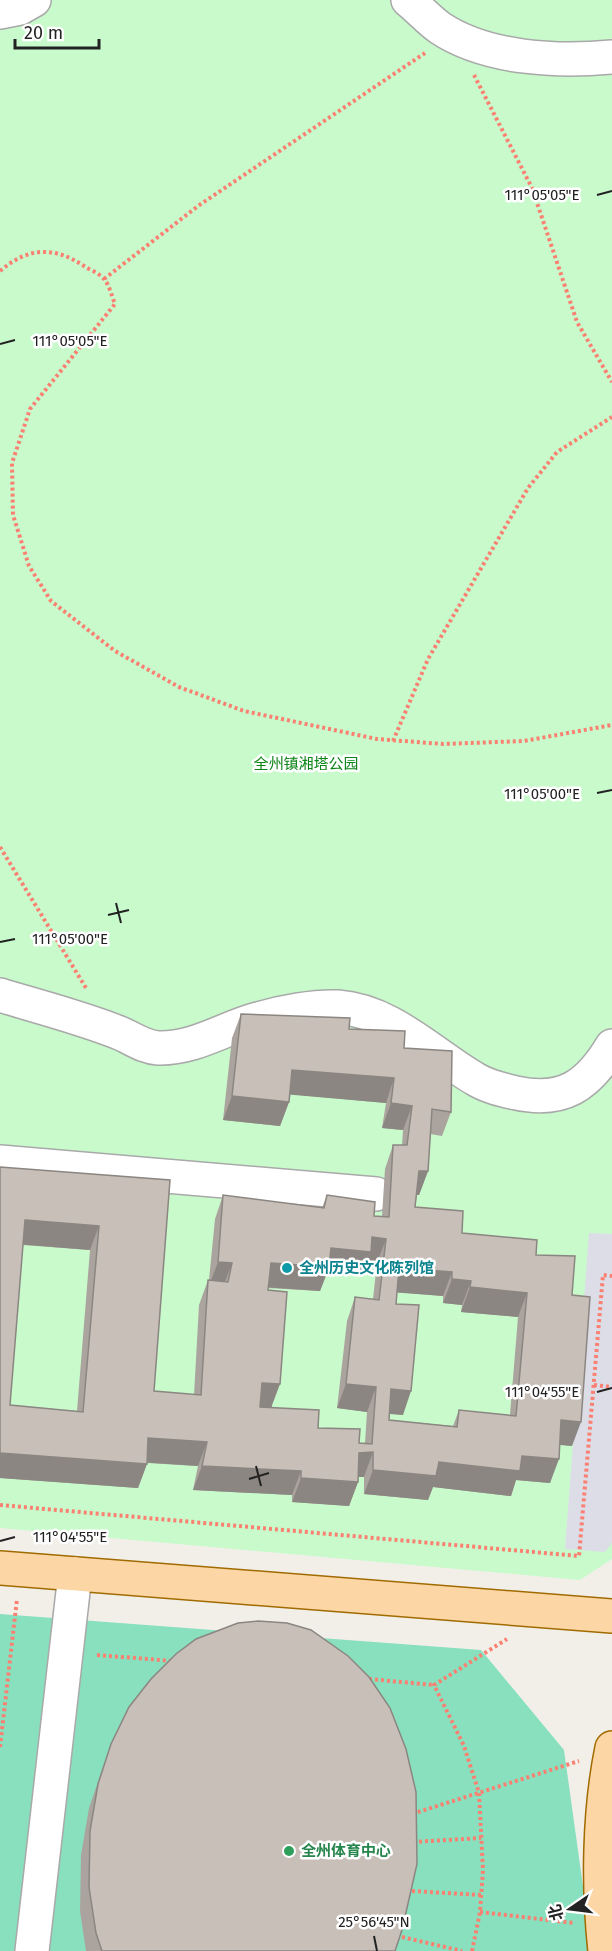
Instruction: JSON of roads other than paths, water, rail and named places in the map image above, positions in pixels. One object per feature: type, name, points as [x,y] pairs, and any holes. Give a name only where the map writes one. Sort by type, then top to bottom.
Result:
[{"type":"main road","points":[[10,1569],[612,1616]]},
{"type":"main road","points":[[604,1939],[602,1857],[612,1749]]},
{"type":"lane","points":[[0,12],[20,8],[34,0]]},
{"type":"lane","points":[[408,0],[440,27],[489,48],[525,56],[588,59],[612,57]]},
{"type":"lane","points":[[0,995],[118,1032],[142,1045],[158,1048],[196,1043],[257,1019],[325,1007],[353,1010],[400,1028],[478,1081],[525,1095],[554,1096],[565,1093],[584,1082],[612,1046]]},
{"type":"lane","points":[[0,1162],[376,1194]]},
{"type":"lane","points":[[32,1951],[75,1574]]},
{"type":"place","name":"全州历史文化陈列馆","points":[[287,1268]]},
{"type":"place","name":"全州体育中心","points":[[289,1851]]},
{"type":"park label","name":"全州镇湘塔公园","points":[[306,764]]}]
